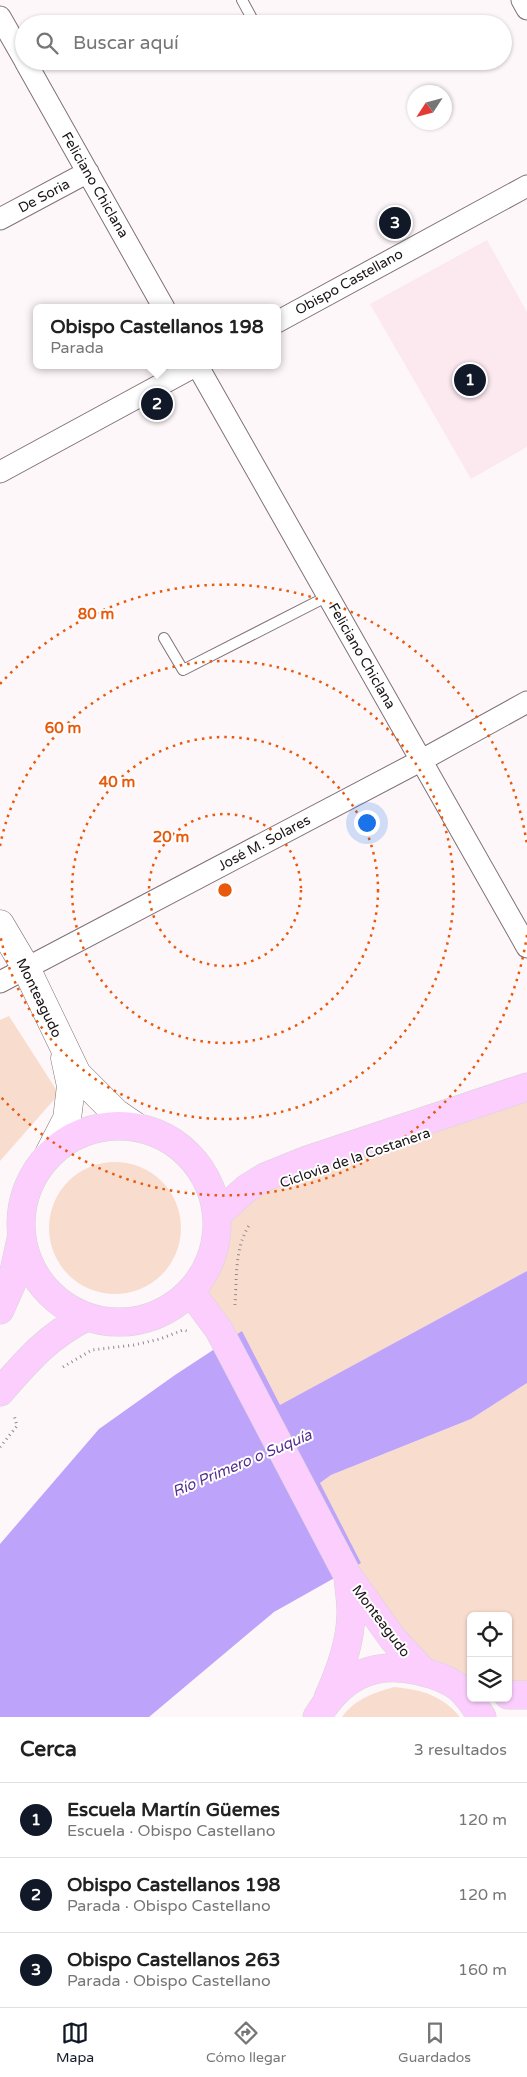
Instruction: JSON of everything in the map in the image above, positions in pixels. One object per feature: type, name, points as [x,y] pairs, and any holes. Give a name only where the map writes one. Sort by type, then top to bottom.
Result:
[{"type":"main road","points":[[217,1215],[247,1188],[265,1177],[307,1160],[527,1088]]},
{"type":"main road","points":[[0,1310],[11,1285],[22,1238],[22,1208],[31,1179],[49,1154],[74,1136],[103,1127],[135,1126],[165,1137],[190,1156],[209,1184],[217,1215],[214,1249],[202,1275],[191,1292],[178,1303],[149,1318],[117,1322],[86,1316],[62,1304],[43,1286],[29,1264],[22,1238]]},
{"type":"main road","points":[[191,1292],[217,1326],[348,1576]]},
{"type":"main road","points":[[10,1400],[40,1347],[64,1328],[86,1316]]},
{"type":"main road","name":"Monteagudo","points":[[348,1576],[393,1639],[423,1671]]},
{"type":"main road","name":"Monteagudo","points":[[322,1709],[339,1672],[349,1636],[351,1612],[348,1576]]},
{"type":"main road","points":[[322,1709],[342,1685],[360,1674],[380,1668],[401,1667],[423,1671],[465,1689],[482,1717]]},
{"type":"main road","points":[[512,1695],[527,1695]]},
{"type":"street","points":[[522,0],[527,9]]},
{"type":"street","name":"Feliciano Chiclana","points":[[0,17],[15,44]]},
{"type":"street","name":"Feliciano Chiclana","points":[[30,70],[162,304]]},
{"type":"street","name":"De Soria","points":[[0,219],[88,172]]},
{"type":"street","name":"Obispo Castellano","points":[[281,320],[527,186]]},
{"type":"street","points":[[0,472],[190,369]]},
{"type":"street","name":"Feliciano Chiclana","points":[[199,369],[527,947]]},
{"type":"street","name":"José M. Solares","points":[[0,982],[422,760],[527,702]]},
{"type":"street","name":"Monteagudo","points":[[0,924],[26,968],[77,1074],[116,1113],[135,1126]]},
{"type":"street","name":"Monteagudo","points":[[49,1154],[67,1119],[68,1111],[71,1086],[62,1046]]},
{"type":"lane","points":[[242,0],[250,15]]},
{"type":"lane","points":[[164,638],[183,670],[328,596]]},
{"type":"path","points":[[60,1369],[92,1350],[134,1345],[160,1339],[183,1330],[198,1333],[217,1326],[236,1306],[237,1261],[242,1239],[252,1221]]},
{"type":"path","points":[[0,1447],[17,1426],[10,1400]]},
{"type":"shaded area","points":[[487,240],[527,312],[527,447],[471,479],[370,304]]},
{"type":"shaded area","points":[[9,1016],[59,1094],[0,1161],[0,1020]]},
{"type":"shaded area","points":[[527,1087],[527,1271],[280,1406],[320,1483],[331,1475],[471,1419],[527,1383],[527,1695],[512,1695],[512,1612],[467,1612],[467,1688],[410,1659],[191,1292],[202,1275],[214,1249],[217,1215],[247,1188]]},
{"type":"shaded area","points":[[115,1162],[140,1167],[151,1173],[161,1182],[170,1192],[176,1203],[181,1228],[176,1253],[170,1264],[161,1274],[151,1283],[140,1289],[115,1294],[90,1289],[79,1283],[69,1274],[60,1264],[54,1253],[49,1228],[54,1203],[60,1192],[69,1182],[79,1173],[90,1167]]},
{"type":"shaded area","points":[[394,1687],[431,1695],[446,1703],[460,1717],[342,1717],[359,1701]]},
{"type":"water","name":"Río Primero o Suquía","points":[[527,1271],[527,1383],[471,1419],[331,1475],[320,1483],[361,1563],[274,1612],[149,1717],[0,1717],[0,1544],[99,1429],[175,1375],[242,1331],[280,1405]]},
{"type":"place","name":"Obispo Castellanos 263","points":[[395,223]]},
{"type":"place","name":"Escuela Martín Güemes","points":[[470,380]]},
{"type":"place","name":"Obispo Castellanos 198","points":[[157,404]]}]
